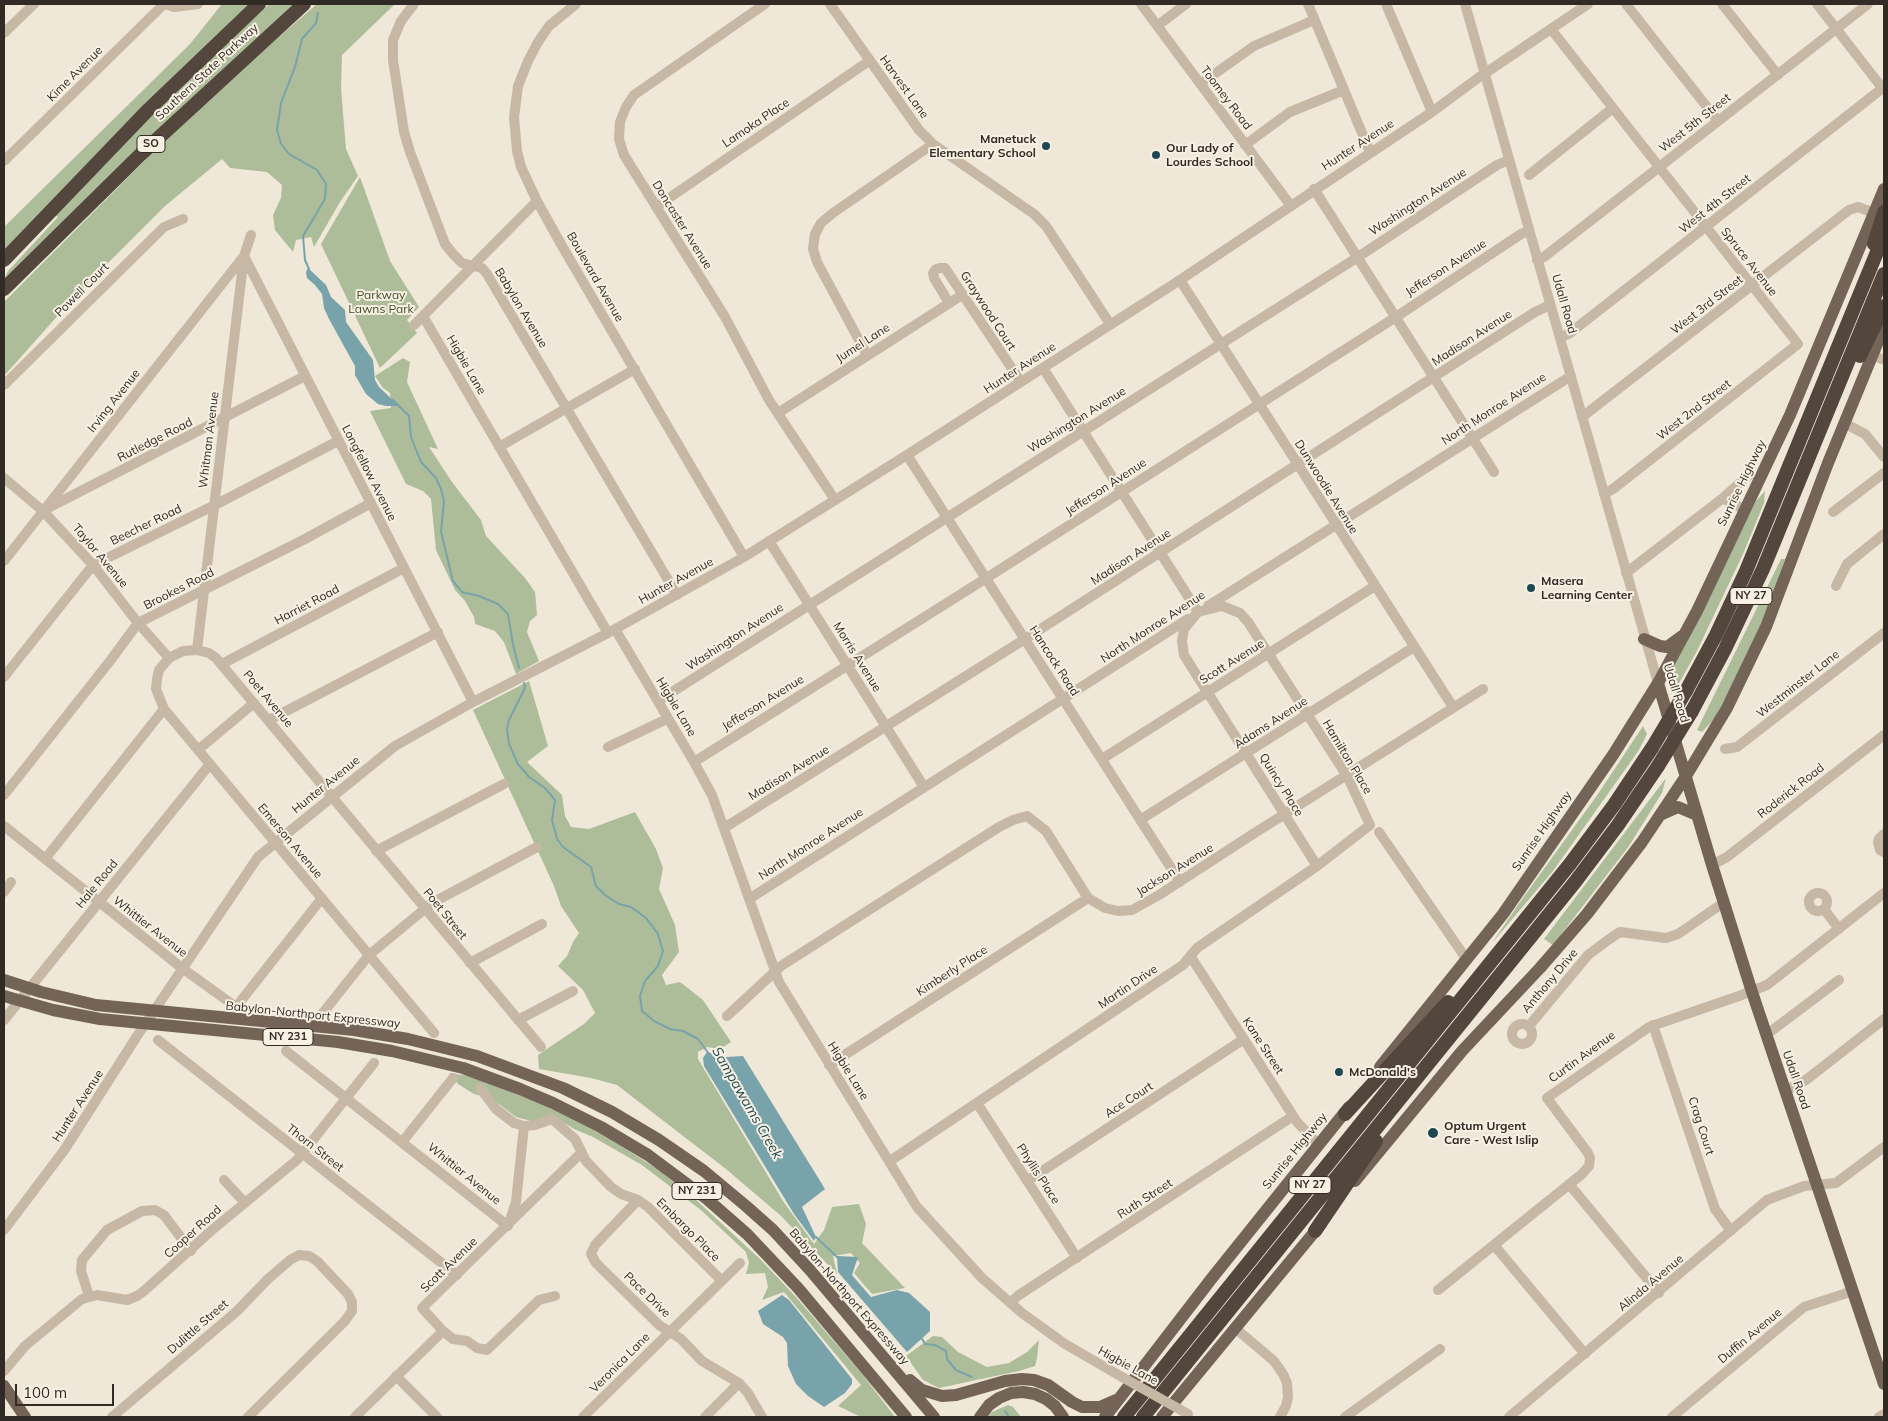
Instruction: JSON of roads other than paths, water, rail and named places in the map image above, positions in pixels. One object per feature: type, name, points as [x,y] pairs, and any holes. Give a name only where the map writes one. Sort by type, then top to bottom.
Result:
[{"type":"highway","name":"Southern State Parkway","points":[[4,260],[147,111],[259,4]]},
{"type":"highway","name":"Southern State Parkway","points":[[4,289],[141,154],[304,4]]},
{"type":"highway","points":[[1863,286],[1879,213]]},
{"type":"highway","name":"NY 27","points":[[1124,1417],[1592,836],[1652,748],[1716,635],[1746,571],[1884,235]]},
{"type":"highway","name":"NY 27","points":[[1143,1417],[1586,868],[1658,766],[1692,711],[1725,649],[1756,584],[1884,274]]},
{"type":"highway","points":[[1823,423],[1852,373],[1884,306]]},
{"type":"highway","points":[[1345,1114],[1459,990],[1497,954]]},
{"type":"highway","points":[[1315,1231],[1434,1056]]},
{"type":"main road","name":"Sunrise Highway","points":[[1105,1417],[1217,1271],[1467,960],[1502,914],[1603,770],[1658,683],[1686,632],[1800,394],[1879,213],[1884,189]]},
{"type":"main road","points":[[1162,1417],[1450,1066],[1587,914],[1621,870],[1686,776],[1727,708],[1763,635],[1844,424],[1878,358],[1884,327]]},
{"type":"main road","points":[[1644,639],[1660,646],[1667,646],[1686,632]]},
{"type":"main road","name":"Udall Road","points":[[1658,683],[1752,992],[1884,1382]]},
{"type":"main road","points":[[1660,815],[1678,807],[1697,815]]},
{"type":"main road","name":"Babylon-Northport Expressway","points":[[4,980],[29,989],[96,1005],[345,1029],[408,1039],[477,1056],[563,1088],[644,1130],[718,1182],[753,1212],[785,1243],[822,1284],[934,1417]]},
{"type":"main road","name":"Babylon-Northport Expressway","points":[[4,996],[75,1015],[145,1024],[330,1042],[392,1051],[445,1063],[536,1095],[585,1119],[632,1146],[670,1171],[707,1199],[747,1234],[798,1288],[906,1417]]},
{"type":"main road","points":[[876,1347],[919,1388],[938,1395],[956,1395],[1005,1381],[1022,1379],[1034,1380],[1048,1385],[1075,1404],[1086,1408],[1100,1407],[1120,1398]]},
{"type":"main road","points":[[4,1386],[25,1417]]},
{"type":"main road","points":[[980,1417],[989,1405],[999,1398],[1010,1393],[1023,1392],[1035,1394],[1046,1399],[1055,1406],[1063,1417]]},
{"type":"main road","points":[[889,1396],[902,1417]]},
{"type":"street","points":[[4,34],[34,4]]},
{"type":"street","name":"Kime Avenue","points":[[4,161],[164,4],[174,7],[198,4]]},
{"type":"street","name":"Babylon Avenue","points":[[414,4],[401,21],[393,40],[393,60],[404,132],[445,244],[462,263],[482,268],[487,274],[676,595]]},
{"type":"street","name":"Boulevard Avenue","points":[[576,4],[549,26],[528,60],[516,97],[514,117],[517,151],[521,167],[537,201],[744,557]]},
{"type":"street","name":"Doncaster Avenue","points":[[766,4],[634,95],[626,107],[620,122],[619,139],[624,155],[725,317],[778,413],[834,500]]},
{"type":"street","name":"Harvest Lane","points":[[830,4],[919,130],[933,144],[1034,214],[1046,226],[1110,324]]},
{"type":"street","name":"Toomey Road","points":[[1141,4],[1291,206]]},
{"type":"street","points":[[1157,26],[1186,4]]},
{"type":"street","points":[[1308,4],[1370,152]]},
{"type":"street","points":[[1386,4],[1432,112]]},
{"type":"street","name":"Udall Road","points":[[1465,4],[1658,683]]},
{"type":"street","name":"Hunter Avenue","points":[[4,1230],[59,1158],[182,968],[258,857],[396,746],[473,702],[612,631],[744,557],[1180,280],[1432,112],[1484,74],[1588,4]]},
{"type":"street","points":[[1626,4],[1718,121]]},
{"type":"street","points":[[1722,4],[1778,75]]},
{"type":"street","points":[[1817,4],[1883,88]]},
{"type":"street","name":"West 5th Street","points":[[1538,260],[1546,256],[1868,4]]},
{"type":"street","points":[[1200,84],[1254,46],[1314,20]]},
{"type":"street","name":"Spruce Avenue","points":[[1551,29],[1798,344]]},
{"type":"street","name":"Lamoka Place","points":[[656,207],[869,61]]},
{"type":"street","name":"West 4th Street","points":[[1560,338],[1570,333],[1883,88]]},
{"type":"street","points":[[1245,145],[1298,108],[1344,90]]},
{"type":"street","points":[[1529,174],[1613,108]]},
{"type":"street","points":[[867,355],[817,262],[813,249],[815,234],[821,223],[833,213],[933,144]]},
{"type":"street","name":"Washington Avenue","points":[[658,701],[1358,257],[1497,165],[1509,160]]},
{"type":"street","points":[[1314,189],[1494,472]]},
{"type":"street","points":[[414,325],[537,201]]},
{"type":"street","name":"West 3rd Street","points":[[1582,417],[1852,208],[1858,206],[1879,213]]},
{"type":"street","name":"Powell Court","points":[[4,385],[164,227],[183,219]]},
{"type":"street","name":"Jefferson Avenue","points":[[694,762],[1396,317],[1521,234],[1529,231]]},
{"type":"street","name":"Whitman Avenue","points":[[198,650],[244,256],[251,235]]},
{"type":"street","name":"Longfellow Avenue","points":[[244,256],[473,702]]},
{"type":"street","name":"Irving Avenue","points":[[4,561],[244,256]]},
{"type":"street","name":"Graywood Court","points":[[949,303],[934,278],[933,273],[936,269],[945,268],[1020,382]]},
{"type":"street","name":"Dunwoodie Avenue","points":[[1180,280],[1453,707]]},
{"type":"street","name":"Jumel Lane","points":[[778,413],[962,295]]},
{"type":"street","name":"Madison Avenue","points":[[724,828],[1025,639],[1535,312],[1550,305]]},
{"type":"street","name":"Higbie Lane","points":[[423,316],[499,446],[694,762],[712,795],[774,973],[921,1212],[982,1278],[1010,1303],[1054,1337],[1191,1416]]},
{"type":"street","name":"West 2nd Street","points":[[1604,494],[1613,489],[1798,344]]},
{"type":"street","points":[[1043,368],[1123,491],[1198,612]]},
{"type":"street","points":[[499,446],[634,369]]},
{"type":"street","name":"Rutledge Road","points":[[43,510],[305,376]]},
{"type":"street","name":"North Monroe Avenue","points":[[749,899],[1571,376]]},
{"type":"street","points":[[1844,424],[1865,434],[1884,457]]},
{"type":"street","name":"Beecher Road","points":[[4,677],[93,566],[214,506],[338,441]]},
{"type":"street","name":"Hancock Road","points":[[907,455],[1180,882]]},
{"type":"street","points":[[1833,512],[1884,473]]},
{"type":"street","points":[[1626,573],[1723,498],[1750,474]]},
{"type":"street","name":"Taylor Avenue","points":[[4,478],[43,510],[93,566],[138,623],[169,658]]},
{"type":"street","points":[[1723,498],[1745,510]]},
{"type":"street","name":"Brookes Road","points":[[4,795],[110,662],[138,623],[371,503]]},
{"type":"street","points":[[1836,586],[1847,564],[1884,534]]},
{"type":"street","name":"Morris Avenue","points":[[769,541],[924,787]]},
{"type":"street","name":"Harriet Road","points":[[222,664],[404,568]]},
{"type":"street","name":"Scott Avenue","points":[[1102,759],[1375,586]]},
{"type":"street","points":[[1207,692],[1184,655],[1182,641],[1184,629],[1198,612],[1222,606],[1240,613],[1269,654]]},
{"type":"street","points":[[269,720],[438,632]]},
{"type":"street","name":"Westminster Lane","points":[[1726,749],[1737,747],[1884,633]]},
{"type":"street","name":"Adams Avenue","points":[[1140,820],[1414,646]]},
{"type":"street","points":[[169,658],[183,651],[198,650]]},
{"type":"street","name":"Poet Avenue","points":[[198,650],[209,653],[222,664],[332,797]]},
{"type":"street","name":"Hamilton Place","points":[[1269,654],[1347,776],[1370,824]]},
{"type":"street","name":"Emerson Avenue","points":[[169,658],[159,670],[156,689],[164,709],[434,1033]]},
{"type":"street","name":"Jackson Avenue","points":[[1088,898],[1105,908],[1118,911],[1132,910],[1143,906],[1484,689]]},
{"type":"street","name":"Quincy Place","points":[[1207,692],[1317,866]]},
{"type":"street","points":[[198,750],[254,703]]},
{"type":"street","points":[[45,859],[164,709]]},
{"type":"street","points":[[608,747],[668,719]]},
{"type":"street","name":"Roderick Road","points":[[1712,865],[1727,857],[1884,735]]},
{"type":"street","name":"Hale Road","points":[[4,1020],[210,764]]},
{"type":"street","points":[[376,851],[504,784]]},
{"type":"street","name":"Poet Street","points":[[332,797],[541,1047]]},
{"type":"street","points":[[727,1016],[781,966],[999,826],[1027,816],[1046,832],[1088,898]]},
{"type":"street","name":"Martin Drive","points":[[890,1161],[1184,965],[1197,948],[1317,866],[1370,824]]},
{"type":"street","name":"Whittier Avenue","points":[[4,826],[182,968],[236,1007],[322,898]]},
{"type":"street","points":[[1379,832],[1467,960]]},
{"type":"street","points":[[1884,834],[1878,842],[1880,850],[1884,852]]},
{"type":"street","points":[[322,1014],[369,955],[432,903],[537,847]]},
{"type":"street","points":[[4,892],[11,882]]},
{"type":"street","name":"Curtin Avenue","points":[[1438,1290],[1569,1184],[1590,1163],[1590,1158],[1547,1098],[1638,1033],[1653,1025],[1752,992],[1771,982],[1884,893]]},
{"type":"street","name":"Kimberly Place","points":[[829,1064],[1088,898]]},
{"type":"street","name":"Anthony Drive","points":[[1529,1026],[1588,955],[1620,932],[1666,938],[1678,934],[1724,902]]},
{"type":"street","points":[[1824,909],[1840,929]]},
{"type":"street","points":[[470,963],[542,924]]},
{"type":"street","name":"Kane Street","points":[[1190,957],[1293,1116],[1319,1145]]},
{"type":"street","points":[[1766,1035],[1839,980]]},
{"type":"street","points":[[518,1020],[573,991]]},
{"type":"street","points":[[1785,1091],[1806,1080],[1884,1019]]},
{"type":"street","name":"Crag Court","points":[[1653,1025],[1715,1209],[1731,1231]]},
{"type":"street","name":"Ace Court","points":[[1027,1181],[1244,1039]]},
{"type":"street","name":"Thorn Street","points":[[158,1040],[457,1274]]},
{"type":"street","name":"Whittier Avenue","points":[[286,1051],[508,1226]]},
{"type":"street","name":"Cooper Road","points":[[89,1296],[97,1295],[123,1300],[134,1298],[144,1291],[191,1251],[212,1230],[302,1154],[374,1063]]},
{"type":"street","points":[[402,1141],[453,1078]]},
{"type":"street","points":[[480,1088],[496,1109],[506,1118],[524,1126],[516,1202],[508,1226]]},
{"type":"street","name":"Phyllis Place","points":[[977,1103],[1077,1258]]},
{"type":"street","name":"Ruth Street","points":[[1010,1303],[1293,1116]]},
{"type":"street","name":"Embargo Place","points":[[524,1126],[535,1125],[552,1119],[575,1139],[586,1161],[611,1187],[648,1207],[721,1280]]},
{"type":"street","name":"Alinda Avenue","points":[[1509,1417],[1770,1198],[1804,1186],[1836,1183],[1884,1147]]},
{"type":"street","name":"Scott Avenue","points":[[443,1331],[422,1308],[582,1153]]},
{"type":"street","points":[[224,1180],[245,1203]]},
{"type":"street","points":[[1569,1184],[1658,1293]]},
{"type":"street","name":"Pace Drive","points":[[638,1200],[595,1245],[591,1254],[596,1263],[659,1325],[681,1339],[702,1361],[739,1383],[748,1393],[762,1417]]},
{"type":"street","points":[[4,1371],[30,1342],[74,1304],[89,1296],[81,1270],[82,1260],[107,1230],[142,1211],[154,1210],[162,1213],[191,1251]]},
{"type":"street","points":[[1494,1245],[1585,1354]]},
{"type":"street","name":"Dulittle Street","points":[[112,1417],[236,1312],[272,1275],[290,1260],[299,1255],[309,1256],[317,1261],[348,1294],[351,1299],[352,1308],[349,1317],[248,1417]]},
{"type":"street","name":"Veronica Lane","points":[[583,1417],[740,1263]]},
{"type":"street","name":"Duffin Avenue","points":[[1672,1417],[1804,1307],[1852,1291]]},
{"type":"street","points":[[355,1417],[443,1331],[453,1338],[467,1341],[477,1348],[487,1350],[539,1300],[555,1296]]},
{"type":"street","points":[[1235,1328],[1274,1361],[1283,1374],[1287,1383],[1288,1397],[1280,1417]]},
{"type":"street","points":[[1345,1417],[1440,1349]]},
{"type":"street","points":[[396,1376],[437,1417]]},
{"type":"street","points":[[705,1417],[739,1383]]},
{"type":"street","points":[[1880,1417],[1884,1414]]},
{"type":"water","points":[[308,268],[326,285],[331,297],[345,310],[346,322],[373,360],[375,380],[379,387],[399,406],[378,404],[366,394],[355,375],[355,366],[324,308],[322,294],[307,278],[306,272]]},
{"type":"water","points":[[707,1052],[726,1057],[743,1056],[825,1189],[802,1207],[816,1237],[814,1241],[794,1214],[704,1066],[703,1058]]},
{"type":"water","points":[[837,1256],[858,1257],[852,1275],[871,1297],[897,1290],[909,1293],[930,1312],[930,1331],[907,1352],[838,1272]]},
{"type":"water","points":[[782,1295],[789,1300],[852,1379],[852,1384],[845,1393],[824,1407],[808,1396],[796,1384],[788,1366],[787,1343],[783,1337],[763,1324],[758,1311]]},
{"type":"waterway","name":"Sampawams Creek","points":[[309,269],[305,260],[303,236],[325,199],[326,184],[317,170],[289,154],[281,144],[277,130],[281,103],[295,67],[302,39],[316,23],[318,13]]},
{"type":"waterway","name":"Sampawams Creek","points":[[393,400],[409,416],[411,437],[421,462],[436,478],[441,489],[444,501],[441,532],[453,581],[462,592],[479,596],[498,604],[508,614],[519,668]]},
{"type":"waterway","name":"Sampawams Creek","points":[[524,683],[525,688],[509,720],[507,729],[509,744],[518,764],[529,777],[545,788],[555,800],[552,820],[557,839],[563,847],[591,867],[596,886],[605,895],[619,904],[631,907],[646,918],[658,934],[663,951],[658,966],[645,981],[640,996],[642,1011],[654,1021],[670,1029],[683,1031],[698,1039],[709,1054]]},
{"type":"waterway","name":"Sampawams Creek","points":[[816,1237],[838,1258]]},
{"type":"waterway","name":"Sampawams Creek","points":[[921,1337],[925,1344],[935,1345],[946,1351],[947,1359],[956,1370],[972,1377]]},
{"type":"waterway","name":"Sampawams Creek","points":[[1005,1411],[1009,1417]]},
{"type":"place","name":"Manetuck Elementary School","points":[[1046,146]]},
{"type":"place","name":"Our Lady of Lourdes School","points":[[1156,155]]},
{"type":"place","name":"Masera Learning Center","points":[[1531,588]]},
{"type":"place","name":"McDonald's","points":[[1339,1072]]},
{"type":"place","name":"Optum Urgent Care - West Islip","points":[[1433,1133]]},
{"type":"park label","name":"Parkway Lawns Park","points":[[381,302]]}]
